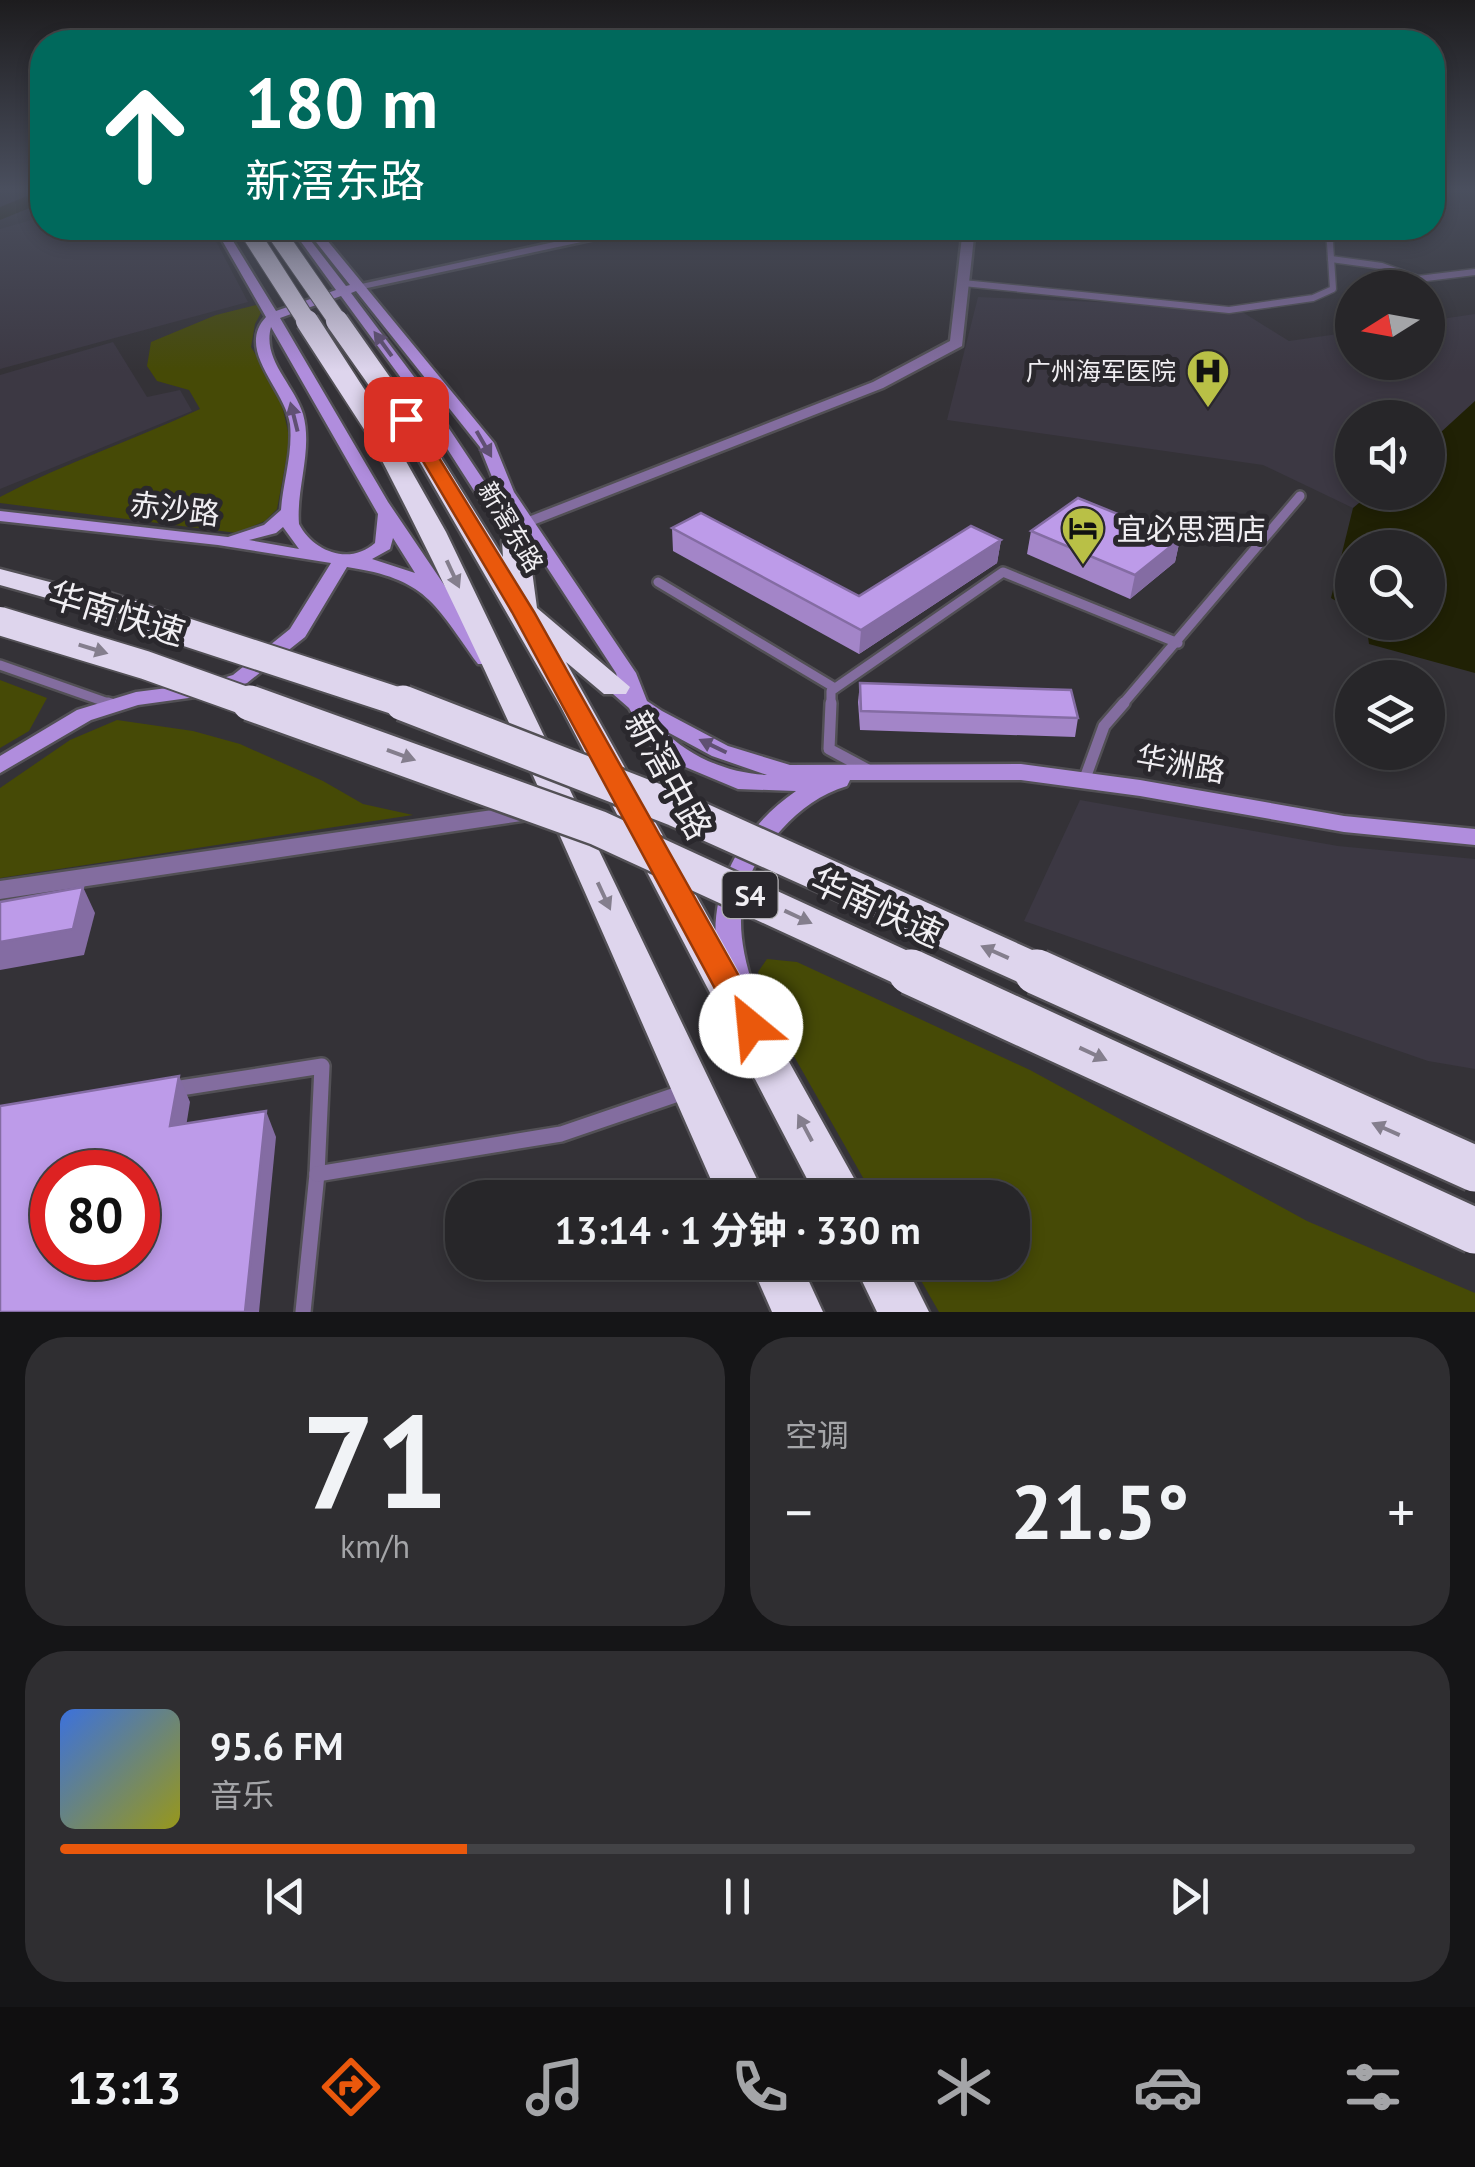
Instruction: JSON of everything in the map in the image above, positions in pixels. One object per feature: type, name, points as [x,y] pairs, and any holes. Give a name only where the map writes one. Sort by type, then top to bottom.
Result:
[{"type":"highway","points":[[260,249],[375,426],[433,532],[735,1180]]},
{"type":"highway","name":"新滘东路","points":[[288,249],[406,419],[523,612]]},
{"type":"highway","points":[[521,531],[523,612],[615,687]]},
{"type":"highway","name":"华南快速","points":[[0,577],[230,643],[393,698],[676,809],[1475,1170]]},
{"type":"highway","name":"新滘中路","points":[[523,612],[832,1180]]},
{"type":"highway","name":"华南快速","points":[[0,621],[181,677],[598,828],[1475,1231]]},
{"type":"highway","points":[[783,1280],[798,1312]]},
{"type":"highway","points":[[887,1280],[904,1312]]},
{"type":"main road","points":[[233,249],[385,515],[436,595],[510,693]]},
{"type":"main road","points":[[312,249],[334,279],[351,289],[362,315],[626,674],[640,707]]},
{"type":"main road","points":[[325,249],[351,289],[488,446],[521,531]]},
{"type":"main road","points":[[262,296],[304,300],[327,291],[334,279]]},
{"type":"main road","points":[[351,289],[274,316],[264,324],[259,336],[261,349],[295,414],[298,465],[288,513],[299,541],[342,562],[376,553],[384,544],[385,515]]},
{"type":"main road","points":[[286,337],[287,324],[300,315],[325,310],[362,315]]},
{"type":"main road","points":[[218,540],[259,534],[288,513]]},
{"type":"main road","name":"赤沙路","points":[[0,516],[218,540],[392,569],[436,595]]},
{"type":"main road","points":[[0,766],[38,740],[114,705],[165,692],[210,689],[240,679],[298,633],[342,562]]},
{"type":"main road","points":[[615,687],[640,707],[755,766],[826,776],[875,774]]},
{"type":"main road","name":"华洲路","points":[[875,774],[1021,772],[1344,824],[1475,838]]},
{"type":"main road","points":[[768,1058],[735,974],[727,913],[736,870],[761,833],[798,799],[829,784],[875,774]]},
{"type":"street","points":[[351,289],[535,249]]},
{"type":"street","points":[[521,531],[878,386],[957,343],[967,249]]},
{"type":"street","points":[[0,890],[561,808]]},
{"type":"lane","points":[[963,283],[1229,310],[1313,298],[1333,288],[1330,249]]},
{"type":"lane","points":[[1331,258],[1382,266],[1418,280],[1475,272]]},
{"type":"lane","points":[[1084,781],[1104,726],[1300,496]]},
{"type":"lane","points":[[875,774],[829,749],[831,691],[1003,572],[1178,643]]},
{"type":"lane","points":[[658,582],[835,688]]},
{"type":"lane","points":[[0,665],[114,705]]},
{"type":"lane","points":[[166,1090],[322,1066],[318,1174],[304,1312]]},
{"type":"lane","points":[[318,1174],[561,1134],[692,1089]]},
{"type":"shaded area","points":[[0,249],[220,249],[248,302],[0,369]]},
{"type":"shaded area","name":"广州海军医院","points":[[978,297],[1236,308],[1289,341],[1335,334],[1335,380],[1445,380],[1445,318],[1475,314],[1475,401],[1445,428],[1445,400],[1335,400],[1335,499],[1263,465],[947,420]]},
{"type":"shaded area","points":[[260,304],[263,309],[255,324],[251,347],[279,392],[290,440],[277,509],[265,521],[237,533],[0,503],[0,497],[24,485],[200,409],[189,390],[157,381],[147,366],[151,342],[216,315]]},
{"type":"shaded area","points":[[113,342],[147,397],[180,390],[192,411],[0,489],[0,375]]},
{"type":"shaded area","points":[[1475,401],[1475,673],[1445,665],[1445,660],[1427,660],[1369,644],[1368,640],[1445,640],[1445,530],[1348,530],[1353,510],[1445,510],[1445,428]]},
{"type":"shaded area","points":[[0,680],[47,698],[29,731],[0,748]]},
{"type":"shaded area","points":[[117,720],[193,731],[240,744],[323,781],[363,804],[413,815],[0,878],[0,788],[70,740]]},
{"type":"shaded area","points":[[1080,800],[1338,846],[1475,859],[1475,1069],[1428,1061],[1024,921]]},
{"type":"shaded area","points":[[767,959],[797,962],[1030,1070],[1307,1221],[1475,1293],[1475,1312],[939,1312],[921,1280],[1030,1280],[1030,1180],[864,1180],[774,1021],[758,972]]},
{"type":"building","points":[[1078,498],[1180,539],[1135,575],[1031,531]]},
{"type":"building","points":[[701,513],[859,596],[971,526],[1001,540],[861,630],[672,528]]},
{"type":"building","points":[[860,683],[1071,690],[1078,718],[861,711]]},
{"type":"building","points":[[83,887],[73,929],[0,942],[0,902]]},
{"type":"building","points":[[179,1076],[170,1126],[266,1111],[245,1312],[0,1312],[0,1106]]},
{"type":"place","name":"广州海军医院","points":[[1208,409]]},
{"type":"place","name":"宜必思酒店","points":[[1083,566]]},
{"type":"route","points":[[406,419],[523,612],[751,1026]]}]
